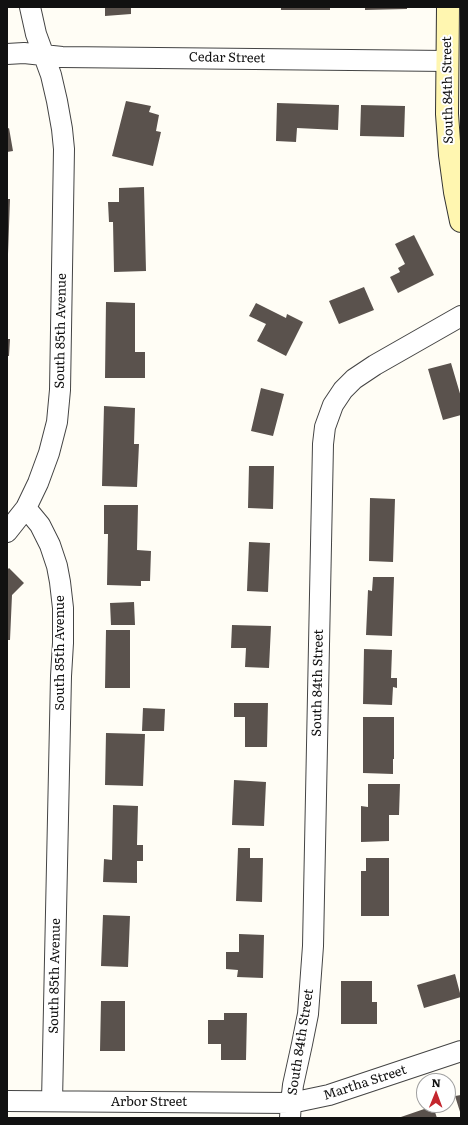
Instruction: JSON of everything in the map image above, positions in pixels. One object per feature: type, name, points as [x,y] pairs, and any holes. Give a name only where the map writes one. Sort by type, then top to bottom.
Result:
[{"type":"main road","name":"South 84th Street","points":[[448,7],[447,114],[450,155],[461,221]]},
{"type":"street","name":"South 85th Avenue","points":[[30,7],[36,34],[51,75],[62,129],[64,149],[60,390],[57,422],[49,453],[38,483],[26,508],[40,526],[50,545],[57,566],[63,608],[52,1101]]},
{"type":"street","name":"Cedar Street","points":[[7,54],[24,53],[62,57],[447,61]]},
{"type":"street","name":"South 84th Street","points":[[291,1111],[296,1071],[308,1014],[313,946],[323,444],[325,427],[333,405],[343,390],[354,378],[374,365],[461,316]]},
{"type":"street","points":[[7,532],[26,508]]},
{"type":"street","name":"Martha Street","points":[[291,1111],[330,1095],[461,1051]]},
{"type":"street","name":"Arbor Street","points":[[7,1102],[52,1101],[291,1111]]},
{"type":"building","points":[[105,7],[131,7],[131,14],[105,16]]},
{"type":"building","points":[[281,7],[330,7],[330,10],[281,10]]},
{"type":"building","points":[[365,7],[407,7],[407,9],[365,10]]},
{"type":"building","points":[[126,101],[151,106],[149,112],[159,115],[156,131],[161,132],[153,166],[112,156]]},
{"type":"building","points":[[277,103],[339,105],[338,130],[297,128],[296,142],[276,141]]},
{"type":"building","points":[[361,105],[405,106],[404,137],[360,136]]},
{"type":"building","points":[[9,128],[13,151],[7,152],[7,129]]},
{"type":"building","points":[[144,187],[146,271],[114,272],[113,222],[109,222],[108,202],[119,202],[119,188]]},
{"type":"building","points":[[7,199],[10,199],[8,254],[7,254]]},
{"type":"building","points":[[414,235],[434,275],[398,293],[390,277],[400,272],[398,268],[405,264],[395,244]]},
{"type":"building","points":[[364,287],[374,310],[339,324],[329,301]]},
{"type":"building","points":[[106,302],[135,303],[135,352],[145,352],[145,378],[105,378]]},
{"type":"building","points":[[256,303],[286,318],[287,314],[303,322],[286,356],[257,341],[266,324],[249,316]]},
{"type":"building","points":[[7,339],[10,339],[9,356],[7,356]]},
{"type":"building","points":[[451,363],[461,397],[461,415],[443,420],[428,369]]},
{"type":"building","points":[[261,388],[284,394],[273,436],[251,431]]},
{"type":"building","points":[[104,406],[135,408],[134,444],[139,444],[137,487],[102,486]]},
{"type":"building","points":[[249,466],[274,466],[273,509],[248,508]]},
{"type":"building","points":[[370,498],[395,499],[393,562],[369,561]]},
{"type":"building","points":[[104,505],[138,505],[137,550],[151,551],[150,581],[141,581],[141,586],[107,585],[108,534],[104,534]]},
{"type":"building","points":[[249,542],[270,543],[268,592],[247,591]]},
{"type":"building","points":[[9,568],[24,583],[12,595],[10,640],[7,640],[7,570]]},
{"type":"building","points":[[373,577],[394,577],[392,636],[366,635],[368,590],[372,591]]},
{"type":"building","points":[[134,602],[135,625],[111,625],[110,603]]},
{"type":"building","points":[[232,625],[271,626],[269,668],[245,667],[246,648],[231,648]]},
{"type":"building","points":[[106,630],[130,630],[130,688],[105,688]]},
{"type":"building","points":[[364,649],[392,650],[391,678],[397,678],[397,688],[393,687],[392,705],[363,704]]},
{"type":"building","points":[[234,703],[268,703],[267,747],[245,747],[245,717],[234,717]]},
{"type":"building","points":[[143,708],[165,709],[164,731],[142,731]]},
{"type":"building","points":[[363,717],[394,717],[393,774],[363,773]]},
{"type":"building","points":[[106,733],[145,734],[143,786],[105,785]]},
{"type":"building","points":[[234,780],[266,782],[264,826],[232,825]]},
{"type":"building","points":[[368,784],[400,784],[399,815],[389,815],[389,841],[361,842],[361,806],[368,807]]},
{"type":"building","points":[[113,805],[138,806],[137,845],[143,845],[143,861],[137,861],[137,883],[103,882],[104,859],[112,860]]},
{"type":"building","points":[[238,848],[250,848],[250,858],[263,858],[262,902],[236,901]]},
{"type":"building","points":[[366,858],[389,858],[389,916],[361,916],[361,871],[366,871]]},
{"type":"building","points":[[103,915],[130,916],[128,967],[101,966]]},
{"type":"building","points":[[239,934],[264,935],[263,978],[237,977],[238,970],[226,969],[226,952],[239,952]]},
{"type":"building","points":[[455,974],[461,997],[424,1008],[417,985]]},
{"type":"building","points":[[341,981],[372,981],[372,1002],[377,1002],[377,1024],[341,1024]]},
{"type":"building","points":[[101,1001],[125,1001],[125,1051],[100,1051]]},
{"type":"building","points":[[224,1013],[247,1013],[246,1060],[221,1060],[221,1044],[208,1044],[208,1020],[224,1020]]},
{"type":"building","points":[[461,1095],[461,1115],[456,1099],[456,1096]]},
{"type":"building","points":[[416,1112],[435,1113],[437,1118],[398,1118]]}]
